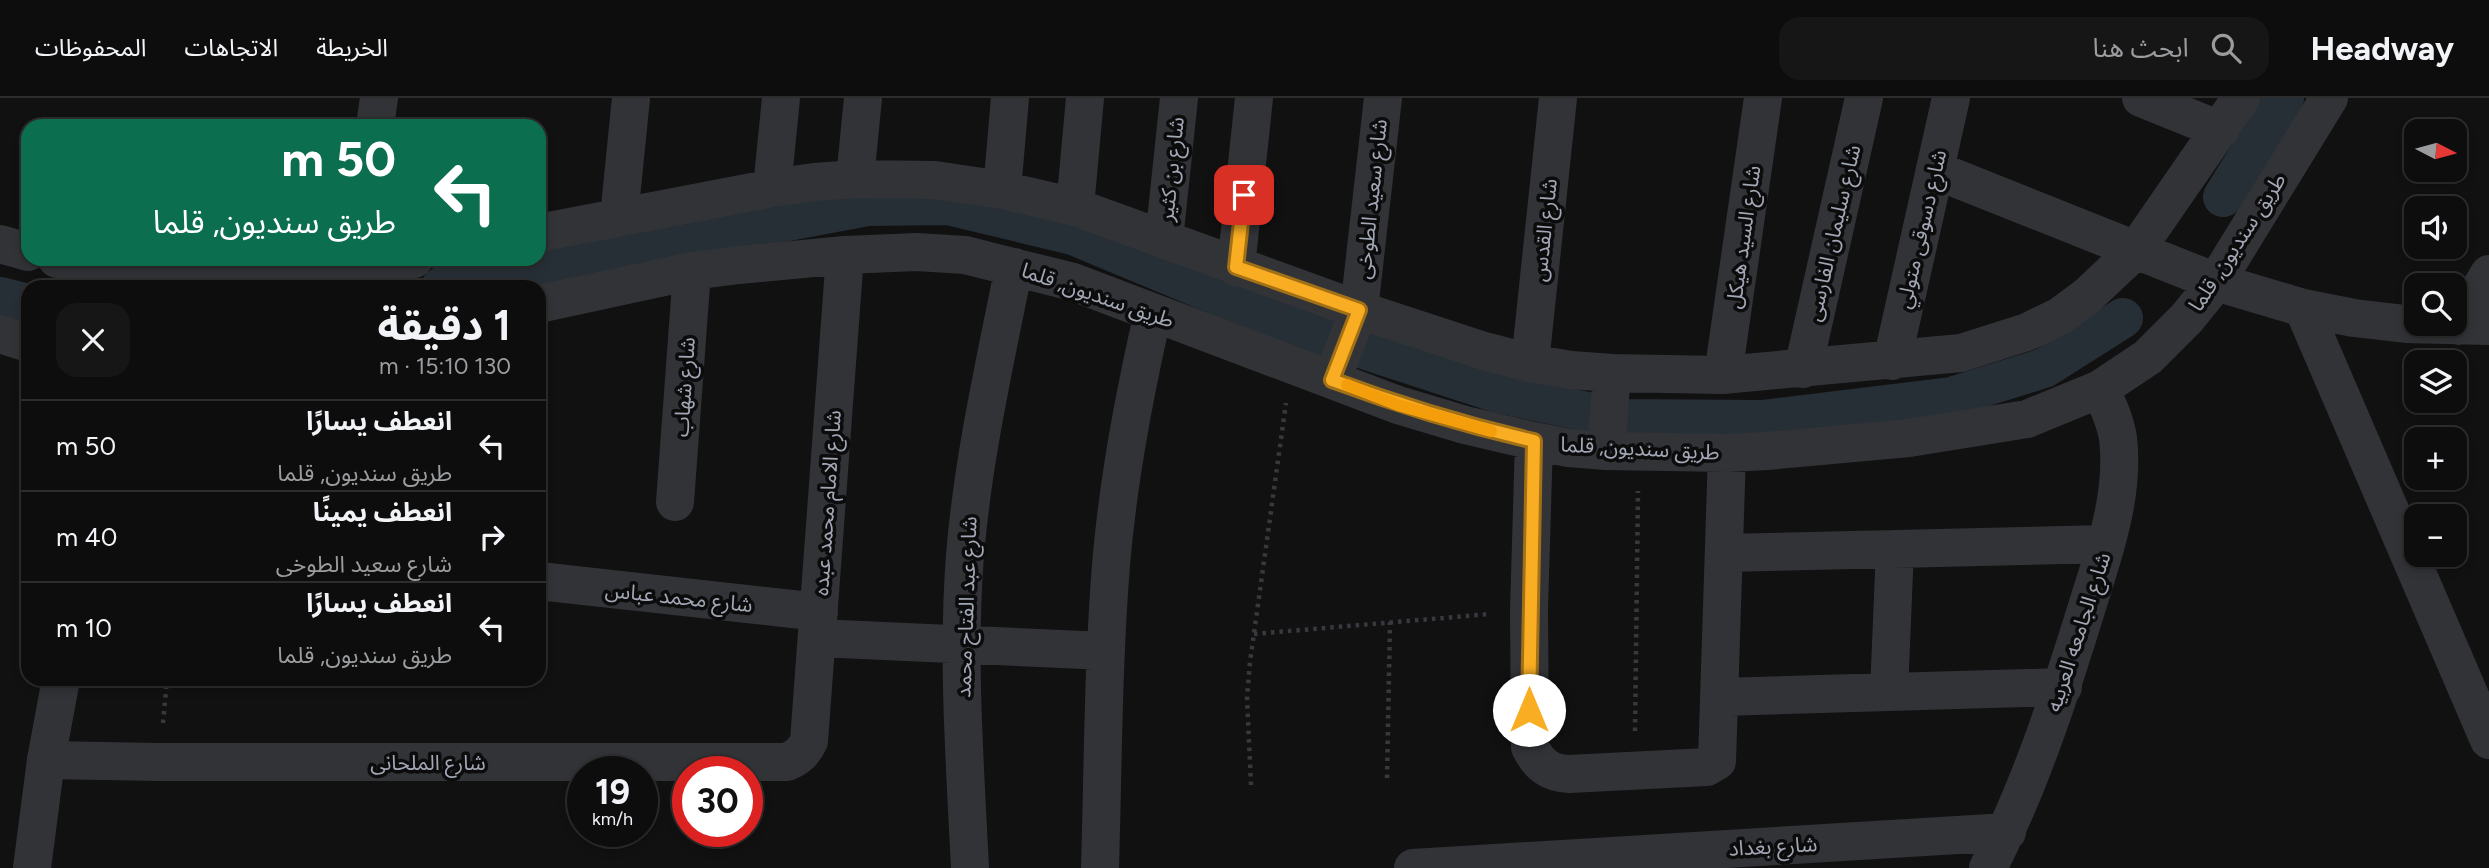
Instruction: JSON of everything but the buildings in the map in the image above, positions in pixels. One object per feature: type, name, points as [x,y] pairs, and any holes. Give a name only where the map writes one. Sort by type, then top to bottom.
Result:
[{"type":"street","points":[[376,119],[379,98]]},
{"type":"street","points":[[619,217],[631,98]]},
{"type":"street","points":[[772,188],[781,98]]},
{"type":"street","points":[[855,179],[863,98]]},
{"type":"street","points":[[1002,190],[1010,98]]},
{"type":"street","points":[[1075,207],[1085,98]]},
{"type":"street","name":"شارع بن كثير","points":[[1164,240],[1179,98]]},
{"type":"street","points":[[1236,267],[1254,98]]},
{"type":"street","name":"شارع سعيد الطوخى","points":[[1332,380],[1359,310],[1382,98]]},
{"type":"street","name":"شارع القدس","points":[[1530,363],[1558,98]]},
{"type":"street","name":"شارع السيد هيكل","points":[[1723,375],[1763,98]]},
{"type":"street","name":"شارع سليمان الفارسى","points":[[1802,369],[1864,98]]},
{"type":"street","name":"شارع دسوقى متولي","points":[[1892,360],[1951,98]]},
{"type":"street","points":[[2141,98],[2220,130]]},
{"type":"street","points":[[546,232],[772,188],[855,179],[935,180],[1002,190],[1075,207],[1359,310],[1484,351],[1530,363],[1612,373],[1723,375],[1802,369],[1961,353],[2028,332],[2060,316],[2087,296],[2136,250],[2241,98]]},
{"type":"street","name":"طريق سنديون, قلما","points":[[546,302],[692,271],[845,255],[917,252],[965,255],[1073,282],[1398,405],[1454,422],[1569,448],[1727,453],[1909,438],[2027,419],[2100,388],[2148,357],[2187,318],[2216,282],[2329,98]]},
{"type":"street","points":[[1935,170],[2216,282],[2303,308],[2380,321],[2474,326],[2489,274]]},
{"type":"street","points":[[0,244],[21,250]]},
{"type":"street","name":"شارع الامام محمد عبده","points":[[805,750],[809,741],[845,255]]},
{"type":"street","points":[[91,266],[175,280]]},
{"type":"street","points":[[298,280],[349,266]]},
{"type":"street","name":"شارع عبد الفتاح محمد","points":[[970,868],[962,715],[962,600],[970,507],[987,401],[1014,267]]},
{"type":"street","name":"شارع شهاب","points":[[675,502],[692,271]]},
{"type":"street","points":[[2303,308],[2489,740]]},
{"type":"street","points":[[1100,868],[1111,564],[1135,392],[1153,313]]},
{"type":"street","points":[[0,334],[21,341]]},
{"type":"street","points":[[1612,373],[1622,451]]},
{"type":"street","name":"شارع الجامعه العربيه","points":[[1988,868],[2007,832],[2063,687],[2106,544],[2118,479],[2118,439],[2113,415],[2100,388]]},
{"type":"street","points":[[1534,441],[1529,610],[1529,734],[1530,747],[1536,760],[1556,773],[1707,767],[1714,764],[1718,755],[1727,453]]},
{"type":"street","points":[[1724,553],[2106,544]]},
{"type":"street","points":[[1889,692],[1895,550]]},
{"type":"street","name":"شارع محمد عباس","points":[[546,582],[962,646],[1106,651]]},
{"type":"street","points":[[32,868],[46,760],[60,686]]},
{"type":"street","points":[[1720,697],[2063,687]]},
{"type":"street","name":"شارع الملحانى","points":[[46,760],[787,762],[797,758],[805,750]]},
{"type":"street","name":"شارع بغداد","points":[[1413,868],[2007,832]]},
{"type":"path","points":[[1251,785],[1247,698],[1292,364]]},
{"type":"path","points":[[1622,451],[1634,771]]},
{"type":"path","points":[[1254,634],[1529,610]]},
{"type":"path","points":[[1387,778],[1390,622]]},
{"type":"waterway","points":[[2223,197],[2284,98]]},
{"type":"waterway","points":[[478,280],[867,206],[948,205],[1073,235],[1284,323],[1498,393],[1621,419],[1762,420],[1951,397],[2044,368],[2123,318]]},
{"type":"waterway","points":[[0,297],[21,302]]},
{"type":"slow traffic","points":[[1347,385],[1398,405],[1491,431]]},
{"type":"route","points":[[1244,195],[1236,267],[1359,310],[1332,380],[1398,405],[1465,425],[1534,441],[1529,710]]}]
